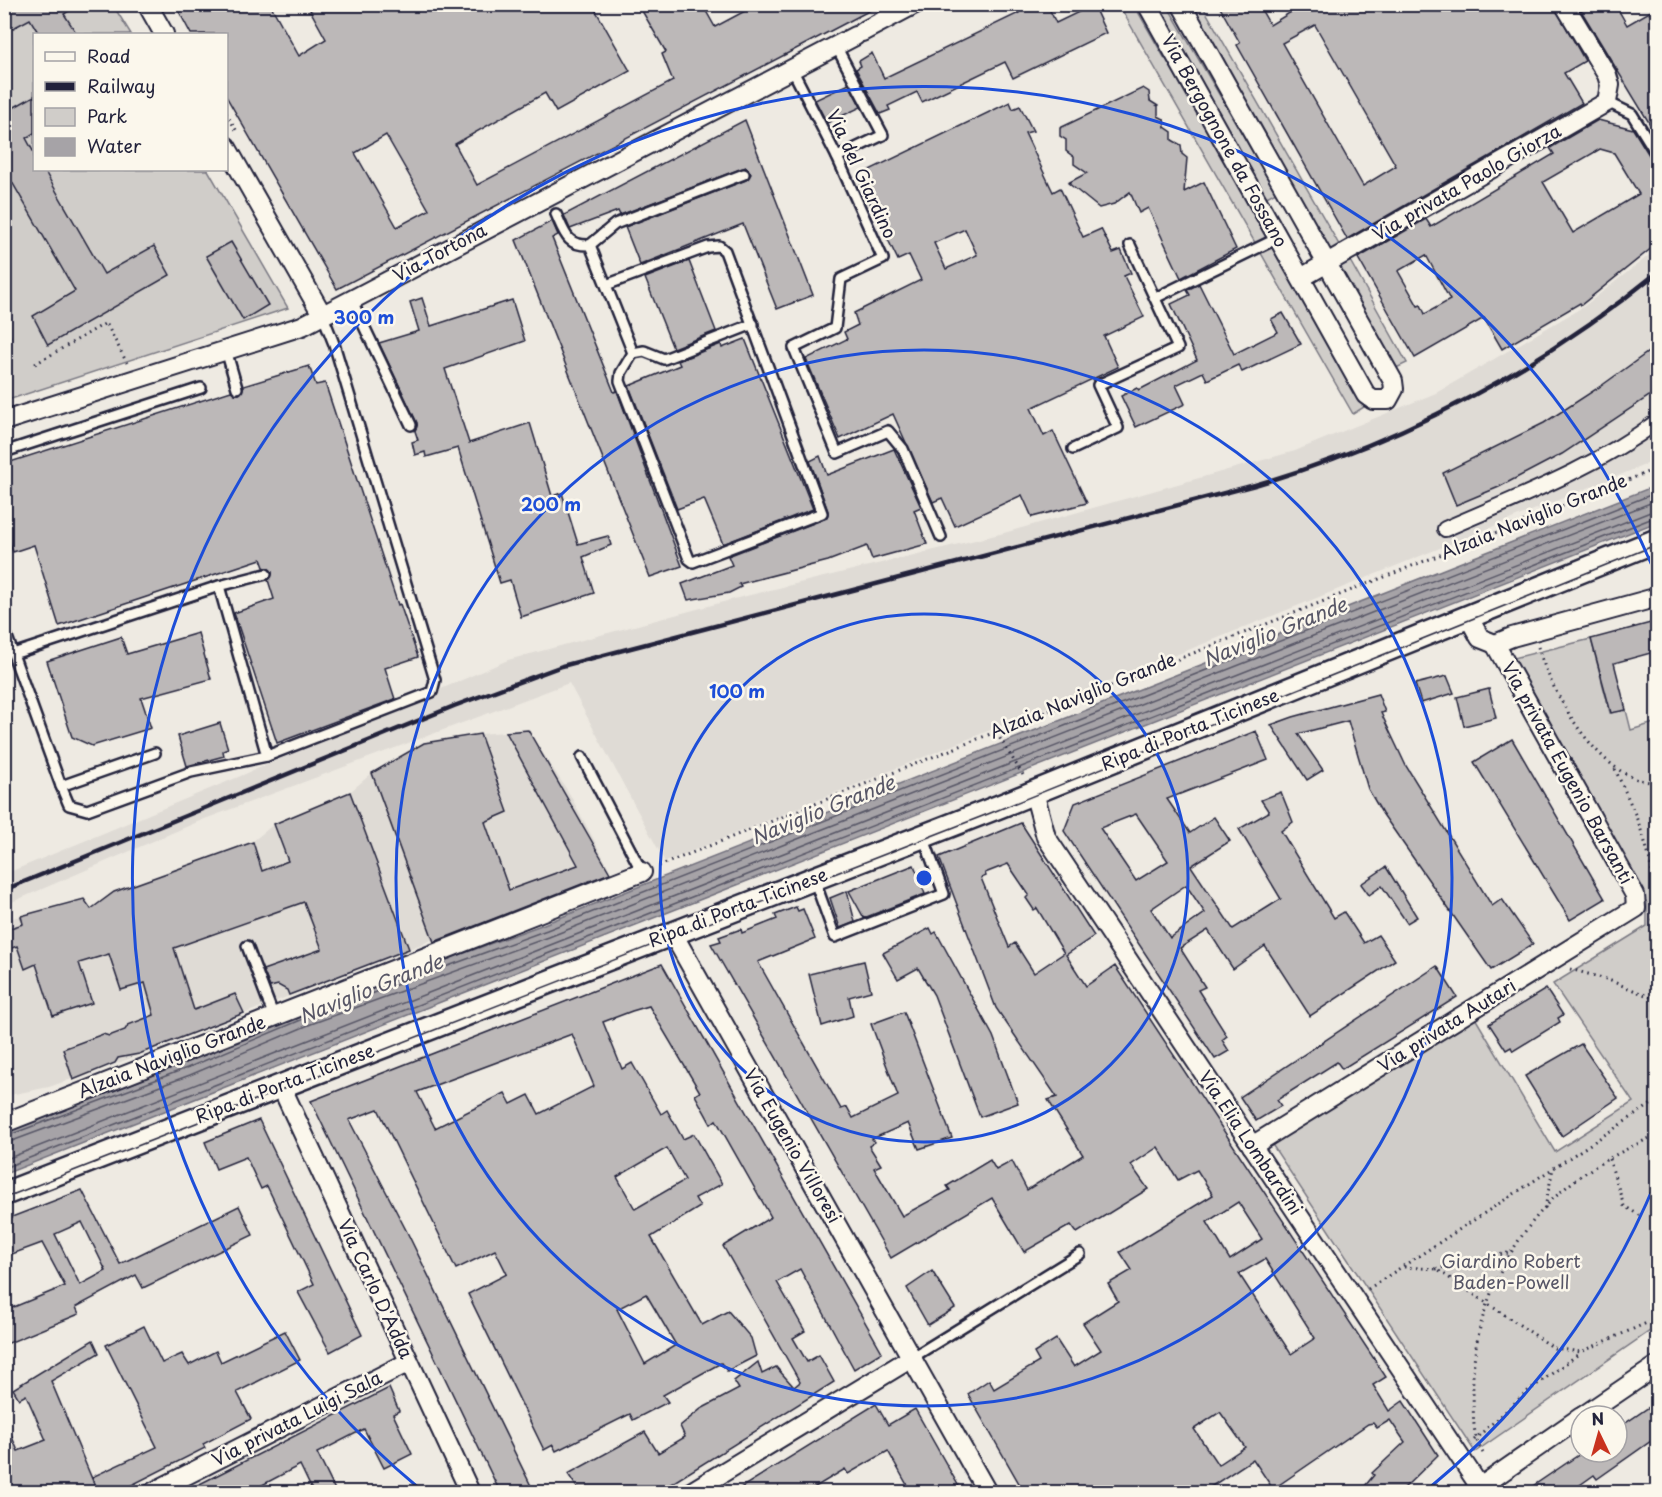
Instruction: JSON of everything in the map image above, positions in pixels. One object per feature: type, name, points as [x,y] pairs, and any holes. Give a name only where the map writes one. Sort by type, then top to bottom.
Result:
[{"type":"street","points":[[147,4],[163,33]]},
{"type":"street","name":"Via Tortona","points":[[4,421],[302,326],[915,4]]},
{"type":"street","name":"Via Bergognone da Fossano","points":[[1147,4],[1366,394],[1373,400],[1388,400],[1394,388],[1393,381],[1181,4]]},
{"type":"street","points":[[1564,4],[1607,75],[1611,85],[1607,102]]},
{"type":"street","name":"Via privata Paolo Giorza","points":[[1327,263],[1607,102]]},
{"type":"street","points":[[228,150],[323,316]]},
{"type":"street","points":[[1301,278],[1327,263]]},
{"type":"street","points":[[1445,529],[1576,471],[1626,445],[1658,422]]},
{"type":"street","name":"Ripa di Porta Ticinese","points":[[4,1194],[814,879],[922,836],[1031,787],[1658,540]]},
{"type":"street","points":[[1468,616],[1480,639],[1495,644],[1512,637],[1658,597]]},
{"type":"street","name":"Via privata Eugenio Barsanti","points":[[1495,644],[1649,902]]},
{"type":"street","name":"Via Elia Lombardini","points":[[1031,787],[1046,837],[1252,1146],[1476,1490]]},
{"type":"street","name":"Alzaia Naviglio Grande","points":[[4,1123],[642,872]]},
{"type":"street","name":"Via privata Autari","points":[[1252,1146],[1649,902]]},
{"type":"street","name":"Via Eugenio Villoresi","points":[[673,934],[987,1492]]},
{"type":"street","name":"Via Carlo D'Adda","points":[[281,1086],[470,1492]]},
{"type":"street","points":[[691,1492],[912,1357]]},
{"type":"street","name":"Via privata Luigi Sala","points":[[153,1492],[409,1362]]},
{"type":"street","points":[[1601,1404],[1658,1365]]},
{"type":"street","points":[[1476,1490],[1569,1426]]},
{"type":"lane","points":[[836,46],[883,135],[837,157]]},
{"type":"lane","name":"Via del Giardino","points":[[792,69],[837,157],[883,259],[842,279],[835,328],[794,348],[837,453],[888,431],[903,450],[941,537]]},
{"type":"lane","points":[[1607,102],[1632,114],[1658,156]]},
{"type":"lane","points":[[556,214],[567,240],[572,244],[590,245],[615,224],[744,174]]},
{"type":"lane","points":[[1155,298],[1278,238]]},
{"type":"lane","points":[[590,245],[633,353]]},
{"type":"lane","points":[[1073,449],[1118,428],[1098,385],[1178,348],[1130,245]]},
{"type":"lane","points":[[606,285],[708,247],[719,246],[725,251],[753,324],[822,513],[693,562],[688,559],[620,381],[621,374],[633,353],[644,351],[664,359],[753,324]]},
{"type":"lane","points":[[352,301],[411,425]]},
{"type":"lane","points":[[4,627],[69,805],[87,810],[191,772],[267,756],[432,692],[435,680],[334,344],[323,316]]},
{"type":"lane","points":[[226,350],[237,388]]},
{"type":"lane","points":[[4,452],[201,388]]},
{"type":"lane","points":[[13,654],[219,586],[266,574]]},
{"type":"lane","points":[[219,586],[267,756]]},
{"type":"lane","points":[[62,786],[155,753]]},
{"type":"lane","points":[[582,757],[642,872]]},
{"type":"lane","points":[[814,879],[835,937],[944,894],[922,836]]},
{"type":"lane","points":[[247,946],[274,1017]]},
{"type":"lane","points":[[912,1357],[1080,1254]]},
{"type":"path","points":[[35,364],[106,323],[127,364]]},
{"type":"path","points":[[4,339],[14,334]]},
{"type":"path","name":"Alzaia Naviglio Grande","points":[[642,872],[1658,468]]},
{"type":"path","points":[[1538,645],[1544,667],[1571,719],[1615,769],[1639,821],[1654,870],[1649,902],[1651,946],[1658,976]]},
{"type":"path","points":[[1026,720],[1027,725],[999,737],[1031,787]]},
{"type":"path","points":[[1615,769],[1645,783],[1658,782]]},
{"type":"path","points":[[1566,968],[1606,979],[1658,1000]]},
{"type":"path","points":[[1366,1291],[1658,1100]]},
{"type":"path","points":[[1483,1453],[1475,1440],[1473,1371],[1487,1301],[1512,1252],[1545,1208],[1573,1181],[1609,1158],[1658,1134]]},
{"type":"path","points":[[1609,1158],[1624,1206],[1639,1215]]},
{"type":"path","points":[[1545,1208],[1553,1168]]},
{"type":"path","points":[[1402,1267],[1436,1269],[1512,1252]]},
{"type":"path","points":[[1436,1269],[1554,1348],[1581,1352]]},
{"type":"path","points":[[1475,1440],[1528,1391],[1581,1352],[1658,1318]]},
{"type":"shaded area","points":[[1657,249],[1657,460],[665,862],[569,683],[202,820],[5,905],[5,874],[236,778],[508,660],[738,598],[1004,533],[1295,451],[1436,393],[1583,307]]},
{"type":"shaded area","points":[[528,730],[569,793],[610,870],[126,1060],[49,1087],[5,1096],[5,920],[84,899],[91,908],[114,892],[252,842],[274,824],[350,792],[372,773],[424,743],[480,734]]},
{"type":"green space","points":[[5,5],[113,5],[130,33],[33,33],[33,171],[209,171],[288,308],[5,401]]},
{"type":"green space","points":[[1134,5],[1165,59],[1172,58],[1243,185],[1241,190],[1364,407],[1353,414],[1123,12]]},
{"type":"green space","points":[[1151,5],[1167,5],[1276,192],[1263,199]]},
{"type":"green space","points":[[1187,5],[1202,5],[1342,250],[1331,257]]},
{"type":"green space","points":[[1349,259],[1407,363],[1394,369],[1337,266]]},
{"type":"green space","name":"Giardino Robert Baden-Powell","points":[[1591,639],[1610,713],[1626,710],[1631,730],[1657,722],[1657,1326],[1475,1452],[1271,1143],[1474,1016],[1555,1152],[1633,1102],[1553,984],[1647,926],[1647,903],[1510,659]]},
{"type":"water","name":"Naviglio Grande","points":[[1657,485],[1657,522],[5,1174],[5,1132],[185,1063],[306,1011],[544,924]]},
{"type":"building","points":[[4,4],[80,4],[64,14],[76,33],[38,33],[30,19],[4,33]]},
{"type":"building","points":[[175,4],[270,4],[299,56],[326,39],[310,10],[320,4],[592,4],[630,71],[556,112],[545,93],[455,144],[477,185],[673,81],[662,54],[666,52],[638,4],[702,4],[715,27],[758,4],[882,4],[337,289],[228,99],[228,33],[190,33]],"holes":[[[386,135],[429,210],[397,227],[355,153]]]},
{"type":"building","points":[[1015,4],[1047,4],[1056,23],[1093,5],[1106,33],[1013,78],[1005,62],[922,102],[917,92],[888,106],[890,110],[880,114],[856,69],[861,66],[859,61],[872,53],[884,78],[1019,13]]},
{"type":"building","points":[[1218,4],[1258,4],[1270,25],[1304,4],[1553,4],[1585,61],[1564,73],[1582,103],[1347,239],[1237,45],[1240,43]],"holes":[[[1315,25],[1396,166],[1363,186],[1282,43]]]},
{"type":"building","points":[[1577,4],[1615,4],[1627,25],[1658,7],[1658,142],[1652,133],[1656,134]]},
{"type":"building","points":[[849,84],[861,107],[827,123],[815,100]]},
{"type":"building","points":[[1143,88],[1149,92],[1150,101],[1158,106],[1158,116],[1164,119],[1165,127],[1172,132],[1172,140],[1181,145],[1182,154],[1187,158],[1184,192],[1204,182],[1236,249],[1181,278],[1148,208],[1139,213],[1130,192],[1114,204],[1099,208],[1068,183],[1087,173],[1074,164],[1074,157],[1066,151],[1066,140],[1060,136],[1060,128]]},
{"type":"building","points":[[33,97],[33,134],[26,138],[33,151],[33,171],[45,171],[104,274],[154,246],[170,275],[48,345],[33,316],[75,291],[4,168],[4,113]]},
{"type":"building","points":[[1010,102],[1013,109],[1020,106],[1033,131],[1025,133],[1053,192],[1060,188],[1083,237],[1101,229],[1113,253],[1121,250],[1131,273],[1124,276],[1144,317],[1104,336],[1118,367],[1031,408],[1044,436],[1053,431],[1087,503],[1032,517],[1022,495],[955,526],[942,498],[933,502],[893,414],[840,439],[806,359],[847,339],[844,332],[858,325],[854,313],[921,280],[909,255],[898,260],[857,176]],"holes":[[[965,229],[977,255],[946,269],[934,243]]]},
{"type":"building","points":[[745,120],[813,295],[777,309],[743,224],[640,265],[625,227],[746,180],[751,174],[746,167],[620,215],[618,211],[570,229],[564,215]]},
{"type":"building","points":[[1598,120],[1633,129],[1652,160],[1658,163],[1658,243],[1581,305],[1580,303],[1502,349],[1484,318],[1415,358],[1358,258],[1426,219],[1431,227],[1554,154],[1550,148]],"holes":[[[1600,149],[1614,153],[1639,194],[1573,233],[1543,182]],[[1426,255],[1450,300],[1425,314],[1398,271]]]},
{"type":"building","points":[[552,221],[558,235],[552,238],[614,392],[617,391],[682,566],[650,577],[516,240]]},
{"type":"building","points":[[231,242],[268,305],[243,320],[206,256]]},
{"type":"building","points":[[689,261],[716,331],[673,348],[645,278]]},
{"type":"building","points":[[1199,284],[1234,354],[1278,332],[1271,319],[1283,313],[1301,344],[1242,372],[1238,365],[1207,380],[1203,372],[1176,385],[1185,404],[1136,427],[1121,396],[1137,388],[1139,390],[1197,360],[1171,304],[1190,295],[1187,290]]},
{"type":"building","points":[[422,298],[431,326],[512,300],[525,341],[445,369],[469,443],[530,423],[552,496],[562,493],[578,544],[608,536],[611,545],[583,557],[594,593],[521,617],[510,580],[500,583],[458,448],[426,457],[425,452],[415,455],[412,442],[418,440],[415,431],[417,423],[379,343],[419,331],[410,302]]},
{"type":"building","points":[[745,339],[813,509],[723,544],[704,499],[677,509],[629,386],[680,365],[678,361],[721,344],[722,348]]},
{"type":"building","points":[[1658,345],[1658,390],[1562,454],[1499,487],[1456,505],[1443,473],[1544,423]]},
{"type":"building","points":[[309,366],[316,385],[325,383],[398,605],[400,604],[418,657],[385,668],[395,699],[277,743],[234,613],[274,599],[268,580],[272,572],[264,567],[261,559],[59,626],[34,545],[13,552],[4,527],[4,464],[231,391],[239,394],[244,386]]},
{"type":"building","points":[[894,449],[921,507],[914,510],[927,544],[872,559],[867,546],[828,561],[739,584],[741,587],[729,593],[688,600],[682,584],[732,565],[728,556],[827,518],[828,511],[810,461],[820,456],[827,475]]},
{"type":"building","points":[[1658,621],[1658,651],[1614,663],[1626,710],[1611,713],[1591,639]]},
{"type":"building","points":[[198,633],[211,679],[141,698],[151,728],[92,746],[72,737],[47,661],[121,637],[127,654]]},
{"type":"building","points":[[1447,676],[1454,693],[1421,703],[1415,684]]},
{"type":"building","points":[[1489,689],[1496,718],[1464,726],[1457,697]]},
{"type":"building","points":[[1378,694],[1385,712],[1381,713],[1406,766],[1492,906],[1502,899],[1533,944],[1491,970],[1382,813],[1368,789],[1348,721],[1298,734],[1323,770],[1307,780],[1271,725]]},
{"type":"building","points":[[220,723],[228,749],[223,751],[224,756],[187,766],[178,736]]},
{"type":"building","points":[[528,730],[610,873],[434,942],[372,773],[424,743],[480,734],[508,812],[485,822],[509,890],[578,865],[506,732]]},
{"type":"building","points":[[1256,731],[1268,760],[1167,799],[1190,833],[1214,817],[1230,841],[1191,866],[1233,929],[1281,899],[1239,829],[1269,812],[1261,800],[1281,792],[1293,822],[1281,831],[1334,918],[1344,912],[1364,943],[1378,935],[1395,960],[1310,1016],[1265,946],[1233,969],[1208,930],[1180,948],[1205,987],[1198,990],[1227,1036],[1222,1040],[1229,1051],[1215,1059],[1064,831],[1075,803]],"holes":[[[1136,814],[1168,861],[1136,881],[1100,828]],[[1186,885],[1205,913],[1170,938],[1151,909]]]},
{"type":"building","points":[[1512,739],[1605,899],[1570,920],[1474,762]]},
{"type":"building","points":[[350,792],[409,949],[289,995],[287,990],[278,985],[270,987],[263,970],[322,949],[304,902],[174,948],[194,1010],[235,994],[244,1013],[139,1054],[118,1058],[115,1063],[73,1080],[63,1049],[103,1034],[109,1036],[125,1030],[128,1025],[154,1015],[145,983],[121,990],[109,954],[79,963],[92,1003],[53,1016],[36,964],[25,969],[17,946],[4,951],[4,930],[23,924],[21,916],[84,899],[91,909],[114,892],[253,842],[262,871],[288,861],[274,824]]},
{"type":"building","points":[[1021,823],[1094,936],[1066,955],[1086,986],[1115,966],[1386,1377],[1373,1385],[1389,1411],[1403,1401],[1438,1455],[1400,1492],[1360,1492],[1374,1475],[1372,1473],[1405,1442],[1390,1420],[1377,1428],[1373,1423],[1368,1424],[1273,1489],[1253,1459],[1203,1492],[1024,1492],[968,1394],[989,1380],[994,1389],[1039,1362],[1034,1353],[1056,1339],[1074,1367],[1101,1350],[1083,1323],[1118,1301],[1108,1284],[1132,1270],[1120,1252],[1213,1195],[1197,1170],[1178,1180],[1158,1147],[1131,1165],[1148,1189],[1077,1233],[1071,1225],[1024,1252],[992,1198],[891,1258],[711,944],[721,941],[719,937],[741,929],[742,933],[777,919],[775,915],[796,907],[798,911],[803,909],[815,939],[758,962],[841,1109],[847,1107],[853,1118],[898,1096],[871,1024],[904,1012],[952,1138],[919,1149],[908,1123],[872,1139],[875,1142],[869,1146],[881,1165],[874,1168],[902,1216],[950,1190],[947,1186],[990,1160],[996,1170],[1012,1161],[1027,1190],[1083,1155],[1048,1100],[1057,1097],[996,1008],[939,857]],"holes":[[[1008,864],[1029,895],[1026,898],[1034,910],[1037,908],[1064,953],[1034,973],[1015,943],[1009,947],[981,878],[986,876],[985,873]],[[1238,1202],[1262,1239],[1230,1260],[1207,1222]],[[1265,1259],[1315,1338],[1291,1354],[1239,1274]],[[1220,1412],[1245,1447],[1218,1465],[1194,1429]]]},
{"type":"building","points":[[914,865],[925,894],[864,918],[849,891]]},
{"type":"building","points":[[1386,867],[1417,917],[1407,923],[1382,886],[1369,895],[1361,884]]},
{"type":"building","points":[[847,891],[855,922],[840,928],[830,898]]},
{"type":"building","points":[[930,928],[933,934],[936,932],[993,1036],[1018,1103],[980,1117],[934,995],[918,968],[898,979],[883,953]]},
{"type":"building","points":[[864,961],[871,991],[849,997],[853,1016],[822,1026],[809,974]]},
{"type":"building","points":[[662,964],[882,1352],[854,1369],[800,1269],[777,1282],[805,1331],[793,1338],[807,1362],[819,1355],[834,1382],[658,1492],[580,1492],[568,1474],[645,1432],[658,1453],[685,1437],[680,1426],[701,1409],[739,1389],[734,1381],[758,1362],[762,1374],[776,1367],[794,1387],[800,1382],[723,1246],[771,1217],[716,1120],[711,1124],[695,1095],[700,1092],[649,1006],[632,1011],[603,1022],[622,1069],[632,1063],[661,1114],[667,1110],[683,1139],[694,1134],[722,1184],[695,1198],[700,1207],[651,1237],[702,1325],[728,1311],[751,1338],[756,1356],[727,1371],[721,1363],[663,1395],[668,1402],[633,1420],[630,1414],[556,1451],[553,1445],[544,1450],[468,1294],[507,1274],[495,1250],[456,1269],[378,1109],[349,1120],[407,1232],[534,1492],[500,1492],[311,1101]],"holes":[[[572,1034],[594,1086],[539,1114],[529,1095],[511,1104],[505,1093],[435,1128],[417,1092]],[[667,1148],[685,1180],[635,1209],[617,1177]],[[646,1294],[676,1345],[645,1364],[617,1309]]]},
{"type":"building","points":[[1437,966],[1457,997],[1342,1069],[1337,1062],[1277,1100],[1281,1106],[1256,1121],[1240,1097]]},
{"type":"building","points":[[1546,989],[1563,1015],[1558,1018],[1560,1022],[1513,1051],[1511,1047],[1506,1050],[1489,1024]]},
{"type":"building","points":[[1581,1044],[1618,1098],[1562,1136],[1525,1076]]},
{"type":"building","points":[[259,1120],[362,1335],[330,1352],[298,1292],[314,1284],[267,1186],[261,1189],[246,1157],[216,1169],[205,1142]]},
{"type":"building","points":[[82,1190],[120,1264],[239,1206],[253,1235],[143,1288],[136,1275],[76,1307],[79,1314],[4,1345],[4,1311],[65,1286],[42,1243],[4,1257],[4,1220]],"holes":[[[82,1222],[106,1271],[80,1285],[55,1234]]]},
{"type":"building","points":[[932,1271],[955,1308],[928,1325],[907,1288]]},
{"type":"building","points":[[144,1326],[162,1363],[182,1354],[189,1365],[216,1351],[221,1362],[285,1331],[300,1360],[237,1392],[251,1419],[203,1444],[205,1448],[118,1492],[99,1492],[92,1477],[157,1447],[106,1345]]},
{"type":"building","points":[[93,1340],[99,1353],[51,1381],[95,1486],[82,1492],[4,1492],[4,1418],[18,1451],[46,1440],[26,1395],[19,1399],[13,1389]]},
{"type":"building","points":[[389,1388],[399,1411],[393,1414],[412,1454],[384,1468],[364,1429],[317,1453],[336,1492],[313,1492],[300,1465],[249,1492],[184,1492]]},
{"type":"building","points":[[1658,1401],[1658,1436],[1629,1456],[1629,1421]]},
{"type":"building","points":[[876,1404],[888,1425],[915,1409],[962,1492],[911,1492],[888,1451],[848,1474],[845,1469],[807,1492],[734,1492]]},
{"type":"building","points":[[1569,1461],[1569,1464],[1618,1464],[1597,1479],[1594,1475],[1570,1492],[1524,1492]]},
{"type":"tram line","points":[[4,1198],[988,814],[1658,544]]},
{"type":"railway","points":[[4,890],[454,706],[562,666],[1255,485],[1364,447],[1467,399],[1517,371],[1565,340],[1658,272]]}]
